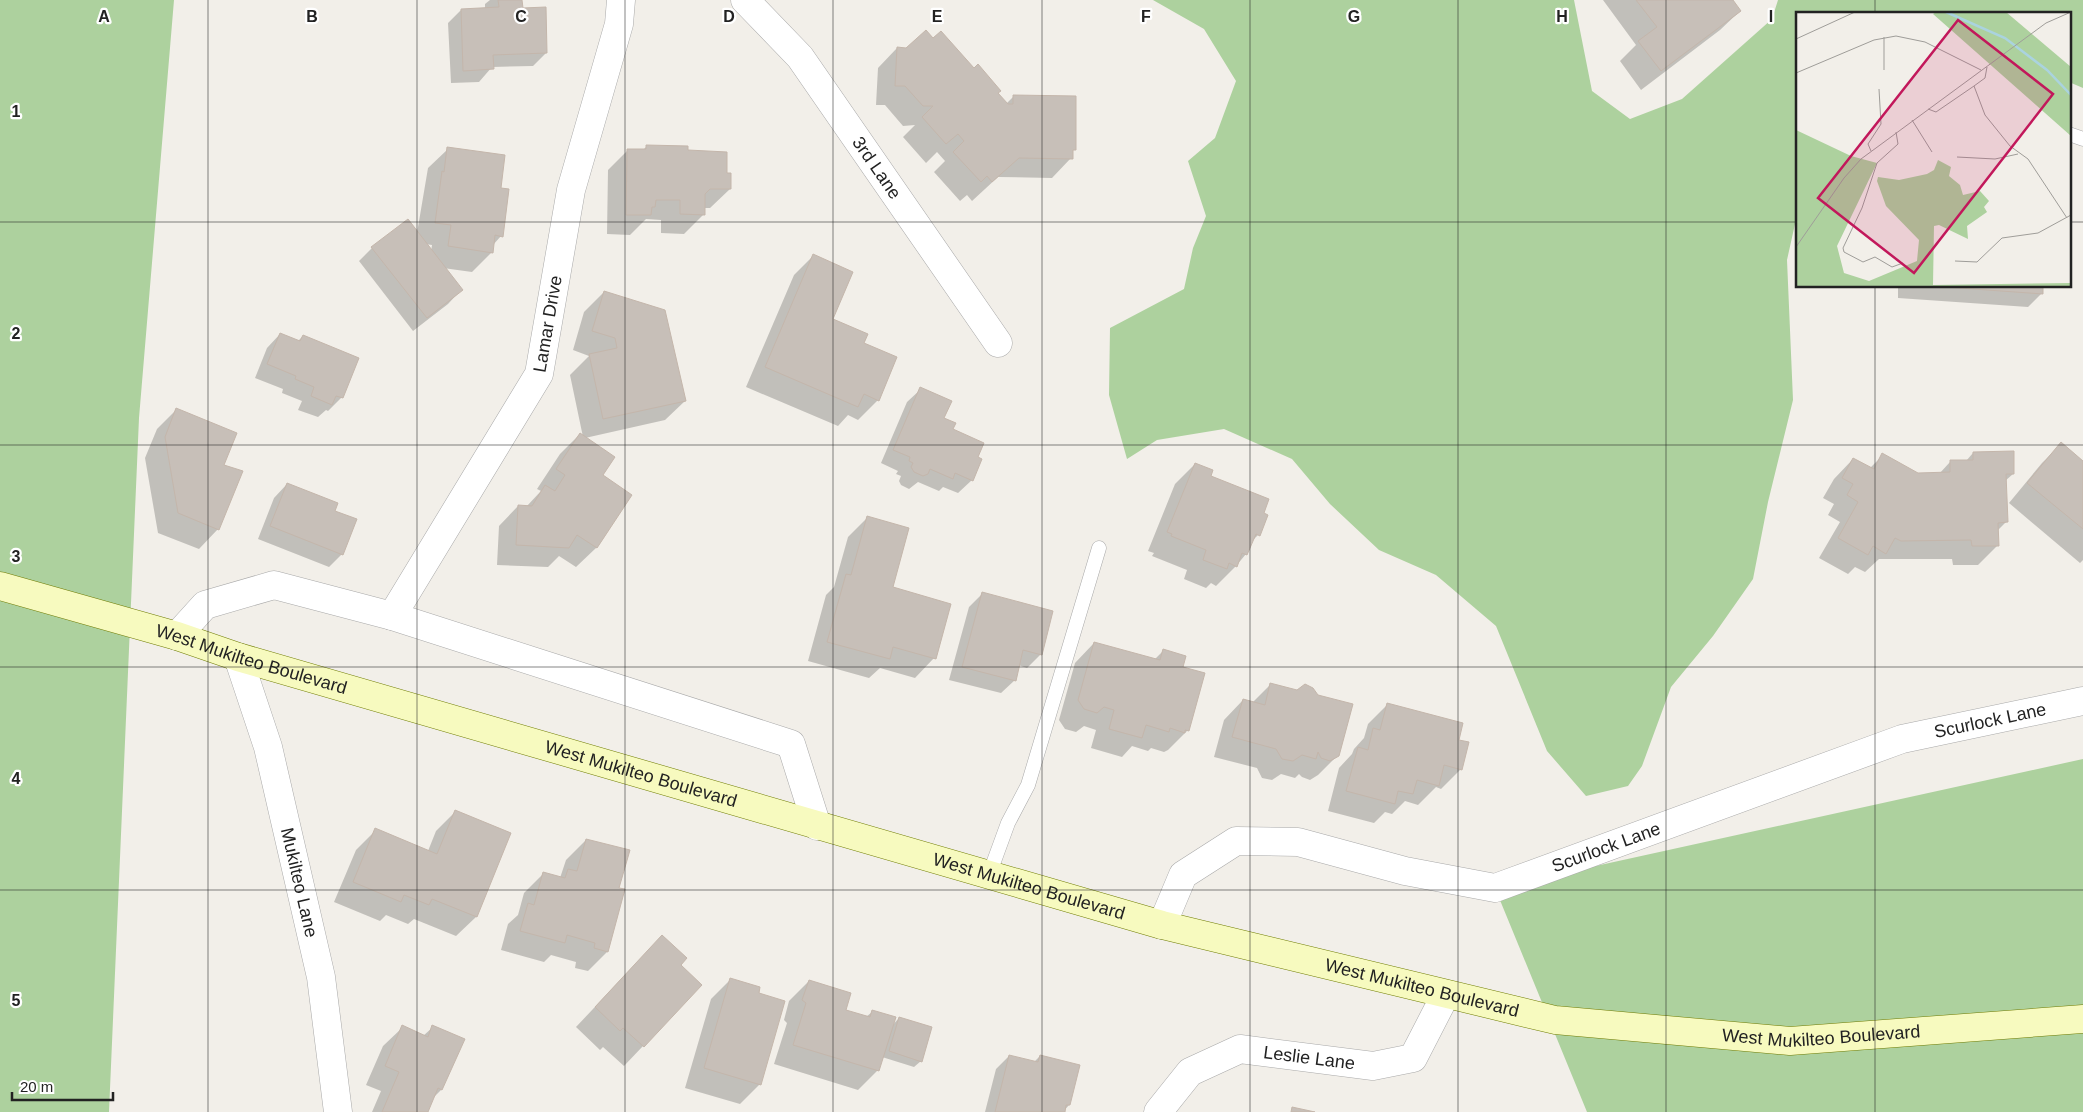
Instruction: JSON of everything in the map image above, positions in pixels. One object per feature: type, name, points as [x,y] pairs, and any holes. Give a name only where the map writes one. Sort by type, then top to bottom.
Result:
[{"type":"main road","name":"West Mukilteo Boulevard","points":[[0,586],[177,636],[238,657],[817,826],[1162,925],[1555,1020],[1790,1041],[2083,1019]]},
{"type":"street","name":"Lamar Drive","points":[[392,616],[538,374],[571,190],[619,24],[621,0]]},
{"type":"street","name":"3rd Lane","points":[[745,0],[800,57],[998,343]]},
{"type":"street","points":[[177,636],[205,605],[274,585],[392,616],[791,744],[817,826]]},
{"type":"street","name":"Mukilteo Lane","points":[[238,657],[268,747],[321,977],[338,1112]]},
{"type":"street","name":"Scurlock Lane","points":[[1162,925],[1183,875],[1236,841],[1298,842],[1405,871],[1495,888],[1902,739],[2083,701]]},
{"type":"street","name":"Leslie Lane","points":[[1158,1112],[1190,1072],[1240,1049],[1373,1066],[1413,1058],[1446,994]]},
{"type":"lane","points":[[2070,134],[2083,139]]},
{"type":"lane","points":[[989,875],[1008,823],[1028,785],[1099,548]]},
{"type":"green space","points":[[0,0],[174,0],[139,418],[109,1112],[0,1112]]},
{"type":"green space","points":[[1153,0],[1574,0],[1592,91],[1630,119],[1682,99],[1772,19],[1778,0],[2083,0],[2083,88],[2070,82],[2070,12],[1796,12],[1796,220],[1787,260],[1793,400],[1768,502],[1753,579],[1713,636],[1671,687],[1642,766],[1628,786],[1586,796],[1547,751],[1496,626],[1436,575],[1379,550],[1330,504],[1292,459],[1224,429],[1157,440],[1127,459],[1109,395],[1110,328],[1184,289],[1193,248],[1206,216],[1188,161],[1215,138],[1236,81],[1204,29]]},
{"type":"green space","points":[[2083,759],[2083,1112],[1587,1112],[1495,888]]},
{"type":"building","points":[[498,0],[522,0],[523,8],[546,7],[547,53],[493,55],[494,69],[463,71],[461,9],[499,7]]},
{"type":"building","points":[[1636,0],[1733,0],[1741,11],[1661,71],[1638,41],[1657,27]]},
{"type":"building","points":[[926,30],[933,38],[941,31],[974,68],[978,64],[1001,91],[998,93],[1008,104],[1013,104],[1013,95],[1076,96],[1076,150],[1073,150],[1073,159],[1019,158],[992,182],[987,176],[981,182],[953,152],[964,141],[958,134],[946,144],[922,117],[933,106],[923,106],[905,86],[895,86],[897,47],[906,48]]},
{"type":"building","points":[[646,145],[688,146],[688,150],[727,152],[727,173],[731,173],[731,189],[710,189],[705,194],[705,215],[680,214],[680,200],[656,200],[655,207],[652,207],[651,215],[626,215],[627,149],[646,149]]},
{"type":"building","points":[[447,147],[505,155],[501,188],[509,189],[503,237],[495,235],[493,253],[448,246],[451,225],[435,223]]},
{"type":"building","points":[[408,219],[463,290],[427,318],[371,247]]},
{"type":"building","points":[[813,254],[853,272],[833,319],[868,334],[864,343],[897,357],[879,401],[864,394],[858,407],[765,367]]},
{"type":"building","points":[[1959,288],[2043,288],[2043,294]]},
{"type":"building","points":[[604,291],[665,310],[686,401],[603,419],[589,354],[617,348],[615,338],[592,331]]},
{"type":"building","points":[[280,333],[300,341],[303,335],[359,358],[343,398],[336,396],[332,405],[311,396],[314,387],[295,379],[296,376],[267,364]]},
{"type":"building","points":[[920,387],[952,401],[944,418],[956,423],[953,429],[984,443],[978,457],[982,459],[973,481],[955,473],[953,479],[930,469],[928,474],[923,476],[914,472],[911,467],[913,463],[909,461],[910,457],[893,450]]},
{"type":"building","points":[[176,408],[237,433],[224,465],[243,471],[219,530],[178,513],[165,437]]},
{"type":"building","points":[[580,433],[615,457],[603,475],[632,495],[597,548],[577,535],[569,548],[516,545],[518,505],[532,506],[545,485],[555,491],[565,475],[556,469]]},
{"type":"building","points":[[2061,442],[2083,461],[2083,529],[2027,483]]},
{"type":"building","points":[[2014,451],[2014,474],[2006,474],[2008,522],[1998,523],[1999,546],[1972,546],[1971,540],[1901,541],[1895,538],[1886,554],[1873,546],[1868,555],[1838,538],[1858,502],[1847,495],[1853,484],[1842,478],[1853,458],[1874,469],[1882,453],[1918,473],[1950,472],[1950,460],[1973,460],[1973,452]]},
{"type":"building","points":[[1195,463],[1213,470],[1211,476],[1269,499],[1264,513],[1268,515],[1260,536],[1256,534],[1247,555],[1242,553],[1237,567],[1229,563],[1227,569],[1203,560],[1206,550],[1171,536],[1172,534],[1167,532]]},
{"type":"building","points":[[287,483],[338,503],[335,511],[357,519],[343,555],[270,526]]},
{"type":"building","points":[[867,516],[909,528],[893,587],[951,604],[936,659],[893,647],[890,659],[827,642],[846,574],[851,575]]},
{"type":"building","points":[[982,592],[1053,611],[1042,655],[1023,650],[1016,681],[962,667]]},
{"type":"building","points":[[1094,642],[1160,660],[1163,649],[1186,656],[1183,667],[1205,673],[1189,731],[1185,730],[1185,733],[1170,728],[1169,732],[1146,725],[1142,738],[1109,729],[1114,710],[1104,707],[1097,713],[1084,709],[1078,700]]},
{"type":"building","points":[[1270,683],[1297,690],[1305,684],[1313,688],[1318,695],[1353,704],[1339,756],[1330,761],[1321,758],[1318,752],[1316,759],[1302,755],[1293,761],[1282,759],[1276,749],[1232,737],[1243,699],[1265,705]]},
{"type":"building","points":[[1387,703],[1463,723],[1459,740],[1469,742],[1462,770],[1444,765],[1439,786],[1417,780],[1413,794],[1398,791],[1395,804],[1346,791],[1358,747],[1368,750],[1373,728],[1380,730]]},
{"type":"building","points":[[455,810],[511,833],[477,917],[432,899],[429,905],[404,895],[401,902],[353,882],[375,828],[437,854]]},
{"type":"building","points":[[586,839],[630,850],[619,888],[625,889],[608,952],[594,948],[595,943],[567,935],[565,943],[520,931],[528,903],[534,905],[543,872],[565,878],[568,869],[577,871]]},
{"type":"building","points":[[662,935],[687,958],[681,965],[702,985],[644,1047],[623,1028],[620,1031],[595,1007]]},
{"type":"building","points":[[730,978],[760,987],[759,993],[785,1001],[761,1085],[704,1068]]},
{"type":"building","points":[[809,980],[851,993],[846,1010],[870,1017],[872,1010],[896,1017],[879,1071],[793,1045],[806,1003],[802,1000]]},
{"type":"building","points":[[899,1017],[932,1027],[922,1062],[889,1051]]},
{"type":"building","points":[[402,1025],[428,1037],[432,1025],[465,1039],[442,1090],[438,1088],[428,1112],[382,1112],[399,1072],[385,1066]]},
{"type":"building","points":[[1009,1055],[1038,1062],[1040,1055],[1080,1065],[1070,1105],[1066,1105],[1065,1112],[995,1112]]},
{"type":"building","points":[[1292,1107],[1315,1112],[1291,1112]]}]
